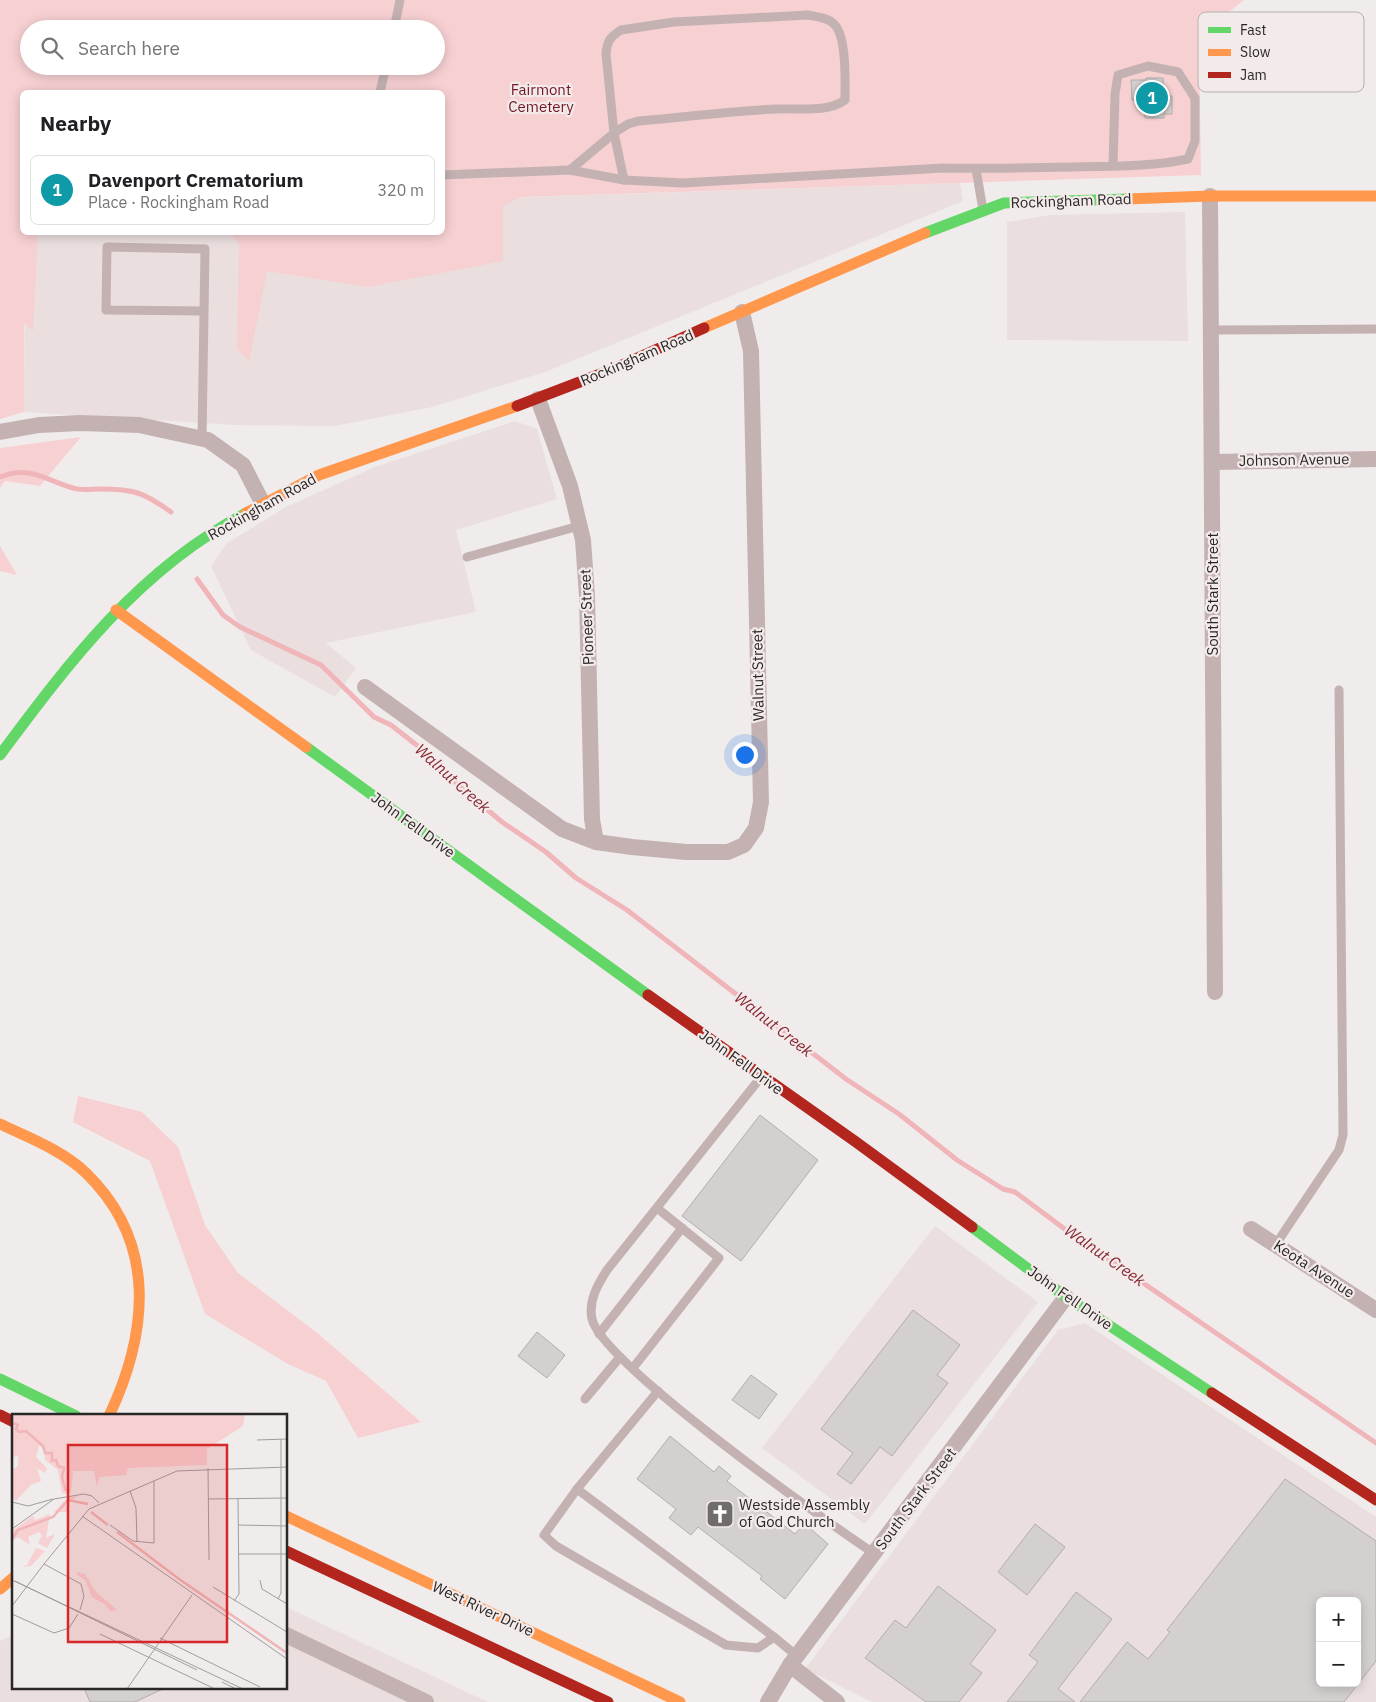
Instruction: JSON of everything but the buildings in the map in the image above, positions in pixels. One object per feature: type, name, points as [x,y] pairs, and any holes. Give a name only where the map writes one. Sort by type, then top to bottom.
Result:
[{"type":"street","name":"Rockingham Road","points":[[0,755],[62,671],[116,610],[180,556],[237,518],[318,475],[538,399],[612,370],[806,283],[1004,203],[1210,196],[1376,196]]},
{"type":"street","name":"South Stark Street","points":[[1210,196],[1215,992]]},
{"type":"street","name":"Walnut Street","points":[[365,687],[562,829],[596,842],[686,852],[728,852],[744,845],[756,828],[761,802],[751,351],[742,312]]},
{"type":"street","name":"Pioneer Street","points":[[538,399],[570,486],[583,540],[588,596],[592,819],[596,842]]},
{"type":"street","points":[[0,432],[39,425],[80,423],[139,425],[208,440],[243,465],[263,504]]},
{"type":"street","name":"Johnson Avenue","points":[[1212,462],[1376,458]]},
{"type":"street","name":"John Fell Drive","points":[[116,610],[761,1077],[856,1142],[1066,1297],[1376,1500]]},
{"type":"street","points":[[0,1124],[60,1154],[85,1173],[109,1200],[127,1231],[137,1264],[140,1301],[138,1335],[132,1365],[110,1414]]},
{"type":"street","name":"Keota Avenue","points":[[1252,1228],[1376,1310]]},
{"type":"street","name":"South Stark Street","points":[[768,1702],[794,1661],[1066,1297]]},
{"type":"street","points":[[0,1379],[72,1414]]},
{"type":"street","points":[[0,1415],[12,1421]]},
{"type":"street","name":"West River Drive","points":[[288,1517],[680,1702]]},
{"type":"street","name":"West River Drive","points":[[288,1552],[608,1702]]},
{"type":"street","points":[[0,1589],[12,1580]]},
{"type":"street","points":[[288,1636],[426,1702]]},
{"type":"street","points":[[794,1661],[837,1702]]},
{"type":"lane","points":[[396,20],[400,0]]},
{"type":"lane","points":[[570,170],[614,133],[628,124],[638,121],[777,109],[820,108],[839,104],[845,100],[841,34],[834,24],[825,18],[808,15],[674,22],[621,30],[608,41],[606,54],[614,133],[624,180]]},
{"type":"lane","points":[[445,175],[570,170],[624,180],[683,183],[944,168],[976,169],[1159,165],[1188,159],[1194,141],[1194,98],[1178,72],[1148,66],[1118,74],[1113,166]]},
{"type":"lane","points":[[380,90],[384,75]]},
{"type":"lane","points":[[976,169],[983,210]]},
{"type":"lane","points":[[202,439],[205,248],[107,247],[106,310],[204,311]]},
{"type":"lane","points":[[1211,330],[1376,329]]},
{"type":"lane","points":[[467,557],[579,526]]},
{"type":"lane","points":[[1276,1244],[1339,1150],[1343,1135],[1339,690]]},
{"type":"lane","points":[[761,1077],[656,1208],[596,1287],[591,1305],[592,1319],[599,1334],[620,1357],[658,1391],[834,1528],[875,1554]]},
{"type":"lane","points":[[633,1368],[719,1258],[656,1208]]},
{"type":"lane","points":[[599,1334],[682,1228]]},
{"type":"lane","points":[[586,1398],[620,1357]]},
{"type":"lane","points":[[658,1391],[577,1489],[544,1535],[556,1546],[726,1645],[758,1648],[774,1637]]},
{"type":"lane","points":[[577,1489],[774,1637],[794,1661]]},
{"type":"shaded area","points":[[960,183],[963,201],[545,372],[432,407],[335,426],[236,425],[24,412],[25,235],[445,235],[445,200]]},
{"type":"shaded area","points":[[1185,212],[1188,341],[1007,340],[1007,222],[1050,215]]},
{"type":"shaded area","points":[[515,421],[537,429],[557,499],[456,530],[476,612],[326,643],[356,668],[335,697],[251,650],[211,566],[227,543],[288,506],[375,467]]},
{"type":"shaded area","points":[[935,1226],[1038,1302],[865,1524],[762,1448]]},
{"type":"shaded area","points":[[1085,1323],[1376,1517],[1376,1702],[872,1702],[805,1669],[1058,1330]]},
{"type":"shaded area","points":[[288,1608],[488,1702],[0,1702],[0,1641],[12,1636],[12,1690],[288,1690]]},
{"type":"green space","name":"Fairmont Cemetery","points":[[0,0],[1244,0],[1229,12],[1198,12],[1201,175],[521,197],[503,206],[503,261],[368,287],[267,271],[249,362],[237,349],[239,244],[232,235],[445,235],[445,90],[20,90],[20,235],[38,235],[33,331],[24,323],[24,412],[0,419]]},
{"type":"green space","points":[[81,437],[40,486],[5,481],[0,488],[0,448]]},
{"type":"green space","points":[[0,546],[17,575],[0,571]]},
{"type":"green space","points":[[78,1096],[142,1112],[178,1147],[205,1225],[238,1273],[316,1332],[421,1422],[358,1438],[326,1381],[288,1364],[205,1314],[150,1161],[73,1122]]},
{"type":"waterway","name":"Walnut Creek","points":[[0,477],[29,473],[76,489],[130,491],[153,500],[171,512]]},
{"type":"waterway","name":"Walnut Creek","points":[[197,579],[223,615],[240,627],[321,665],[374,717],[391,725],[428,754],[459,786],[502,822],[546,852],[576,878],[627,910],[846,1079],[899,1114],[957,1160],[1003,1189],[1015,1192],[1066,1230],[1376,1443]]},
{"type":"traffic: fast","points":[[925,233],[1004,203],[1127,199]]},
{"type":"traffic: fast","points":[[0,755],[80,652],[140,589],[172,561],[246,513]]},
{"type":"traffic: fast","points":[[306,747],[648,995]]},
{"type":"traffic: fast","points":[[972,1227],[1066,1297],[1212,1393]]},
{"type":"traffic: fast","points":[[0,1379],[72,1414]]},
{"type":"traffic: slow","points":[[1127,199],[1210,196],[1376,196]]},
{"type":"traffic: slow","points":[[704,328],[925,233]]},
{"type":"traffic: slow","points":[[246,513],[319,475],[517,406]]},
{"type":"traffic: slow","points":[[116,610],[306,747]]},
{"type":"traffic: slow","points":[[0,1124],[45,1145],[77,1165],[109,1200],[125,1229],[135,1259],[139,1290],[138,1321],[132,1353],[122,1385],[110,1414]]},
{"type":"traffic: slow","points":[[288,1517],[680,1702]]},
{"type":"traffic: slow","points":[[0,1589],[12,1579]]},
{"type":"traffic: jam","points":[[517,406],[611,370],[704,328]]},
{"type":"traffic: jam","points":[[648,995],[856,1142],[972,1227]]},
{"type":"traffic: jam","points":[[1212,1393],[1376,1500]]},
{"type":"traffic: jam","points":[[0,1415],[12,1421]]},
{"type":"traffic: jam","points":[[288,1552],[608,1702]]},
{"type":"place","name":"Davenport Crematorium","points":[[1152,98]]},
{"type":"place","name":"Westside Assembly of God Church","points":[[720,1514]]}]
